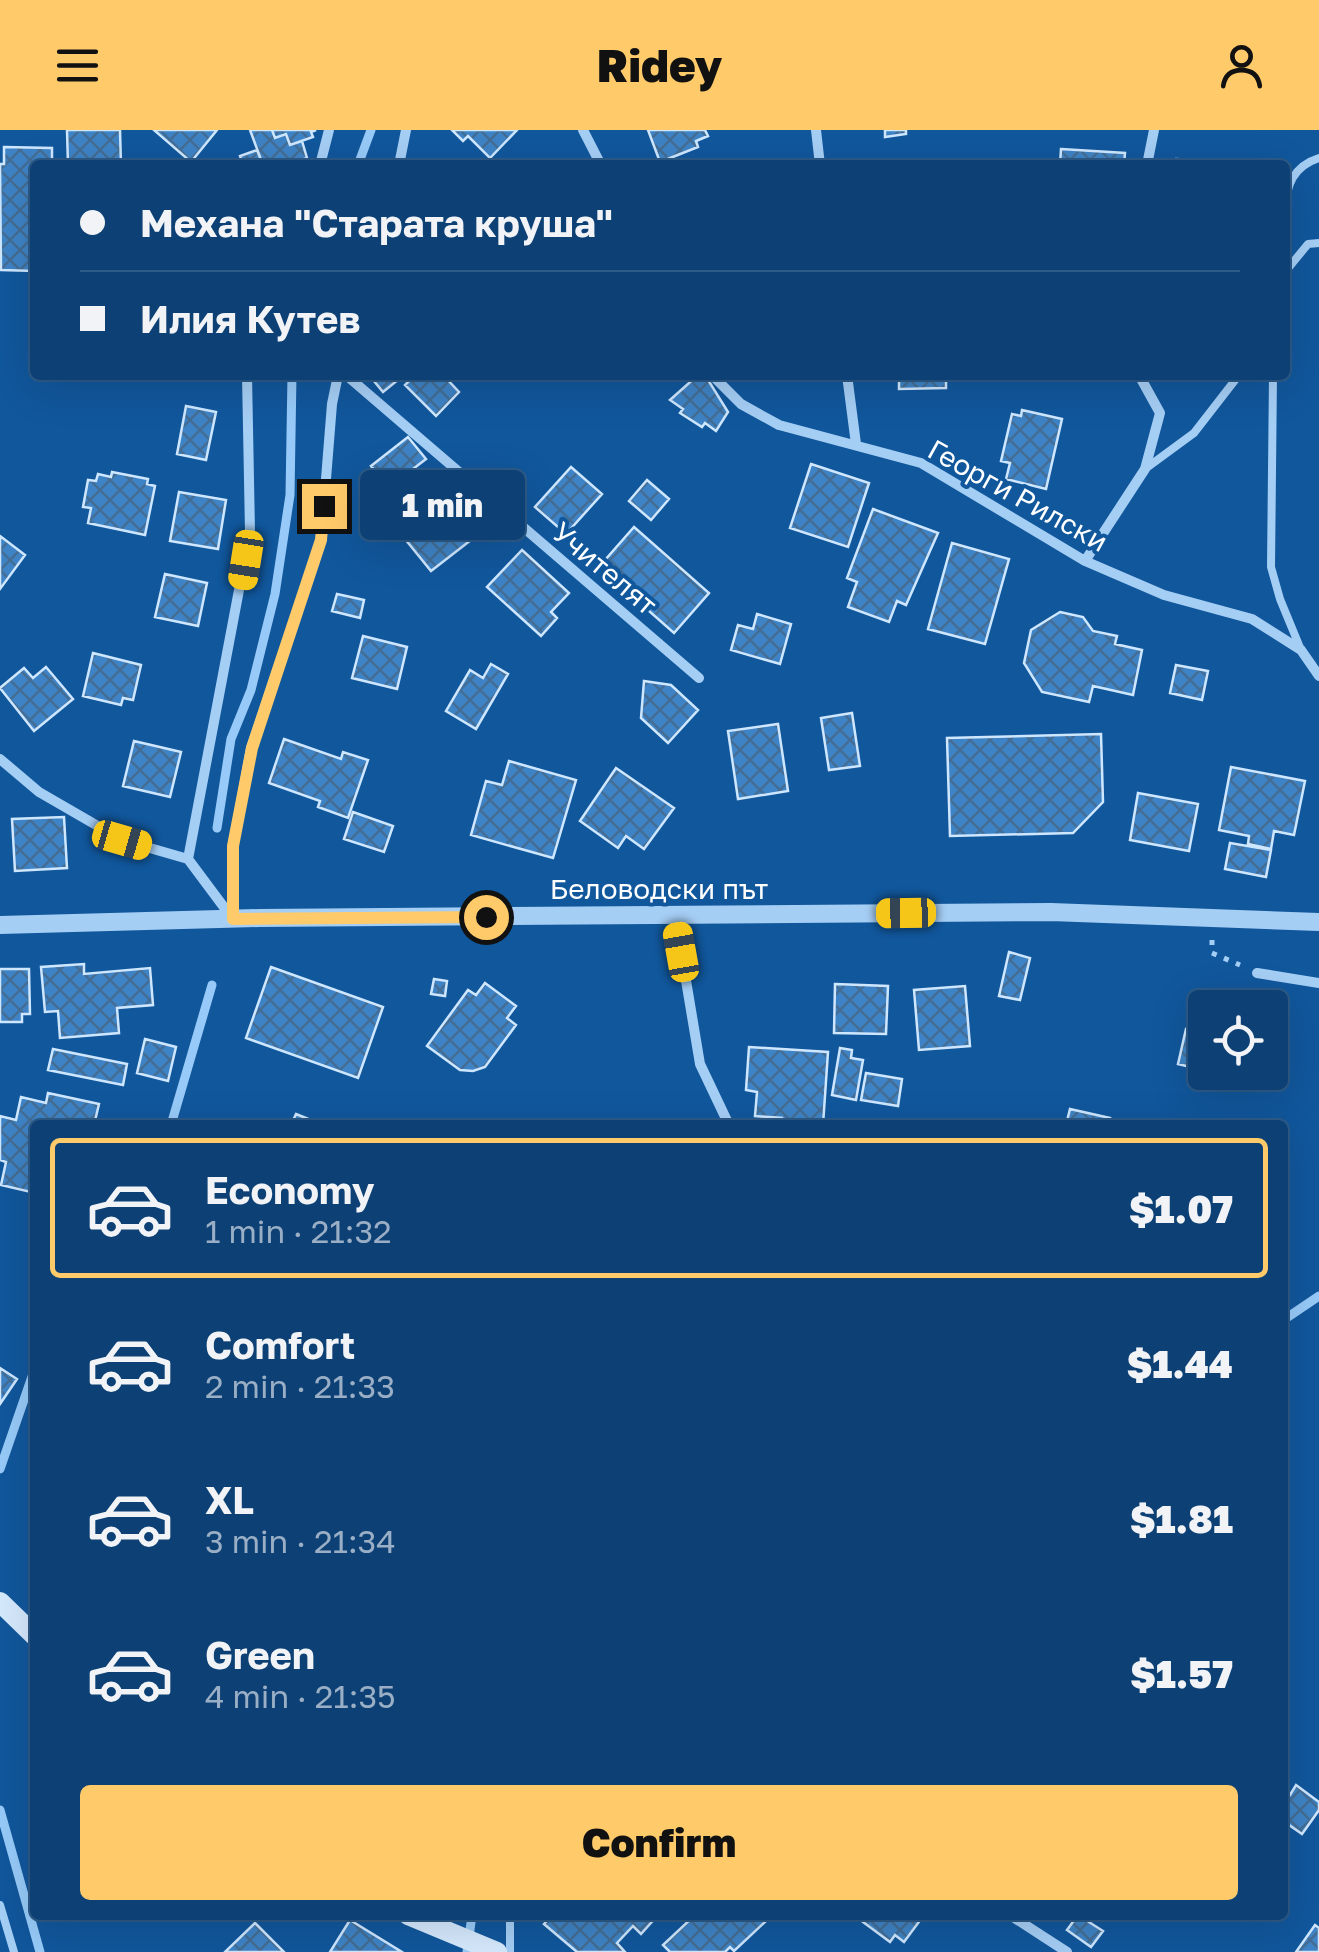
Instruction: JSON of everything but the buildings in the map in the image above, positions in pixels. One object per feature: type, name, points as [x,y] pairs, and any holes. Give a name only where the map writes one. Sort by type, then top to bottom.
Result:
[{"type":"main road","points":[[0,1602],[30,1631]]},
{"type":"main road","points":[[419,1920],[499,1951]]},
{"type":"street","points":[[321,160],[329,130]]},
{"type":"street","points":[[400,160],[406,130]]},
{"type":"street","points":[[584,130],[599,160]]},
{"type":"street","points":[[816,130],[819,160]]},
{"type":"street","points":[[1148,160],[1154,130]]},
{"type":"street","points":[[188,858],[250,532],[246,380]]},
{"type":"street","points":[[233,919],[233,846],[252,748],[321,540],[337,380]]},
{"type":"street","name":"Учителят","points":[[352,380],[699,678]]},
{"type":"street","name":"Георги Рилски","points":[[717,380],[741,404],[779,425],[921,463],[1085,561],[1164,595],[1252,619],[1301,650],[1319,676]]},
{"type":"street","points":[[849,380],[856,444]]},
{"type":"street","points":[[1085,561],[1145,469],[1160,413],[1142,380]]},
{"type":"street","points":[[0,759],[38,792],[122,840],[188,858],[233,919]]},
{"type":"street","name":"Беловодски път","points":[[0,925],[233,919],[1051,912],[1319,922]]},
{"type":"street","points":[[675,915],[700,1064],[727,1120]]},
{"type":"street","points":[[1257,972],[1319,983]]},
{"type":"street","points":[[1018,1920],[1067,1952]]},
{"type":"lane","points":[[1290,182],[1296,171],[1319,158]]},
{"type":"lane","points":[[1290,266],[1308,244],[1319,243]]},
{"type":"lane","points":[[1145,469],[1194,432],[1235,380]]},
{"type":"lane","points":[[1273,380],[1270,567],[1301,650]]},
{"type":"lane","points":[[0,1904],[14,1952]]},
{"type":"lane","points":[[499,1951],[508,1920]]},
{"type":"path","points":[[1213,916],[1212,952],[1257,972]]},
{"type":"waterway","points":[[360,160],[371,130]]},
{"type":"waterway","points":[[217,828],[231,739],[251,690],[275,594],[290,495],[292,380]]},
{"type":"waterway","points":[[172,1120],[212,985]]},
{"type":"waterway","points":[[1288,1317],[1319,1296]]},
{"type":"waterway","points":[[0,1469],[30,1382]]},
{"type":"waterway","points":[[0,1810],[30,1916]]},
{"type":"waterway","points":[[31,1920],[40,1952]]},
{"type":"waterway","points":[[467,1952],[471,1920]]},
{"type":"route","points":[[324,506],[321,540],[252,748],[233,846],[233,919],[486,917]]}]
